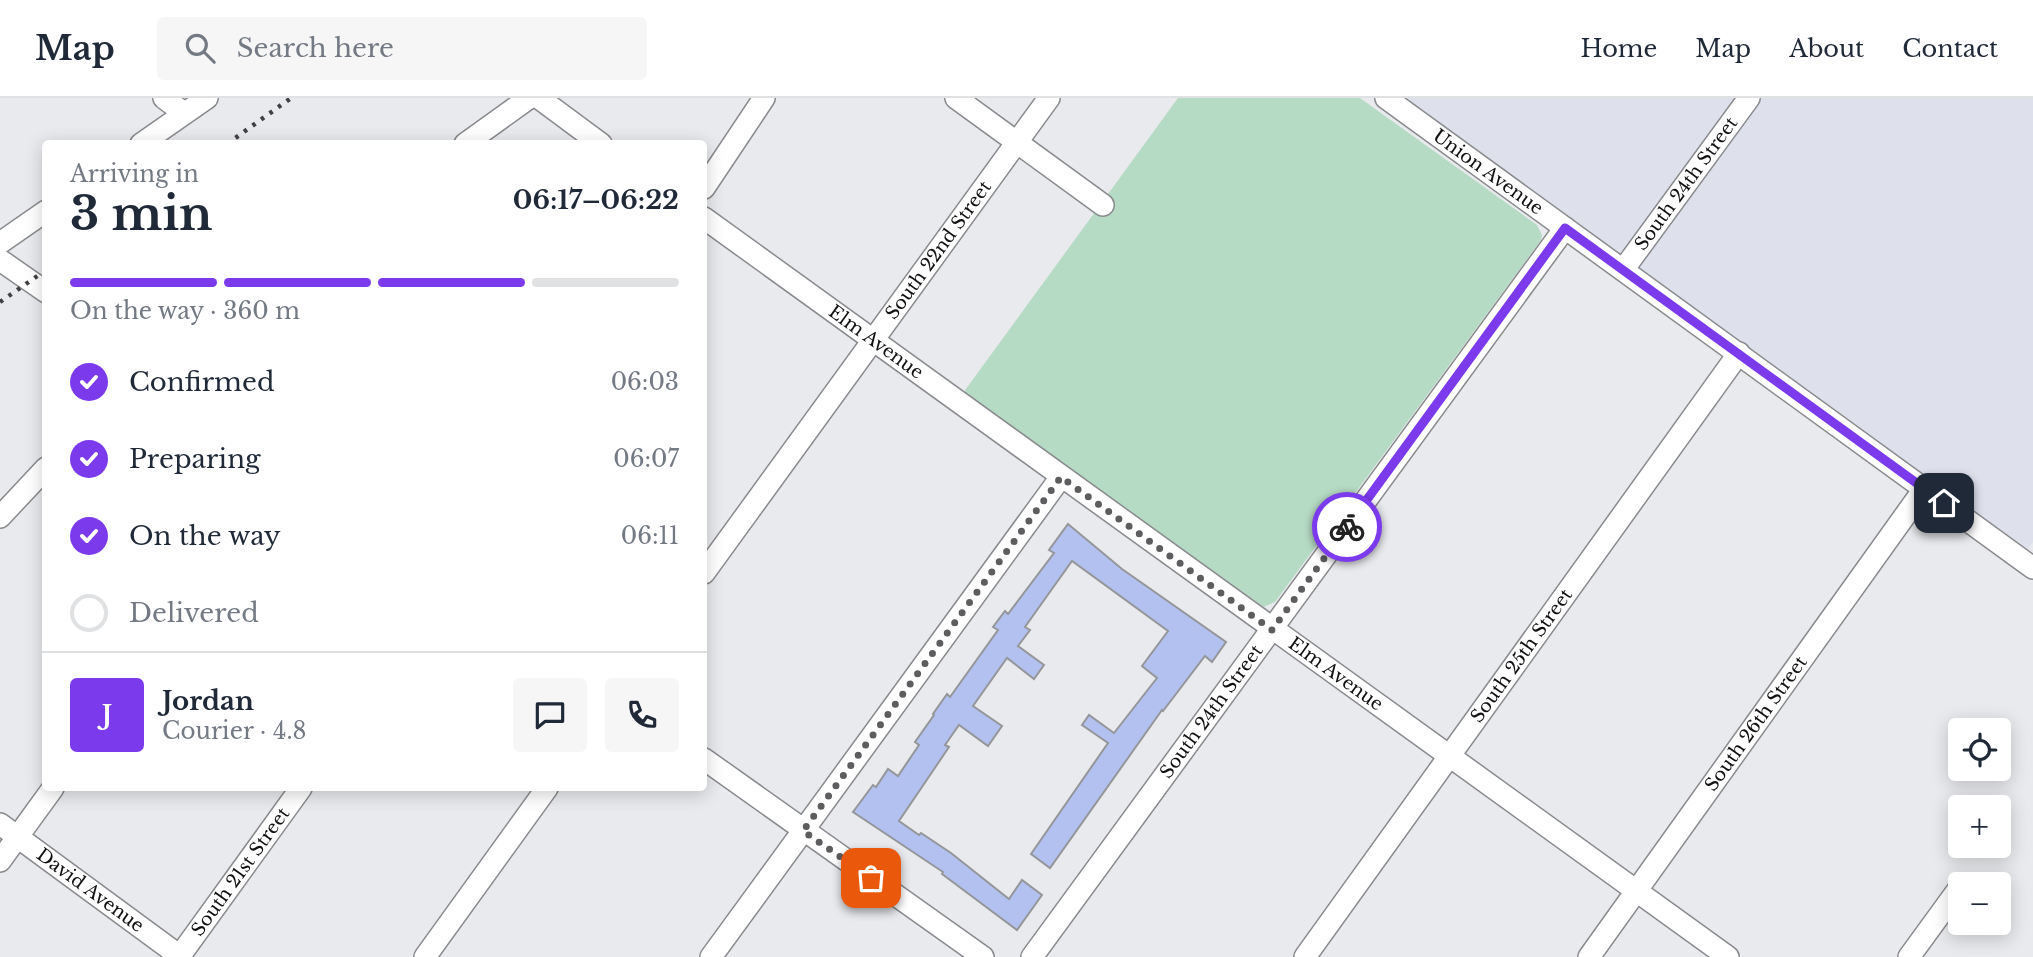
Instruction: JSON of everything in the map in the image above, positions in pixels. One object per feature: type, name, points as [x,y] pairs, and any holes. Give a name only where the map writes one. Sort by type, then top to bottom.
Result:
[{"type":"street","points":[[163,98],[184,113]]},
{"type":"street","points":[[147,140],[207,98]]},
{"type":"street","points":[[471,140],[529,98]]},
{"type":"street","points":[[538,98],[596,140]]},
{"type":"street","points":[[707,184],[764,98]]},
{"type":"street","points":[[956,98],[1103,205]]},
{"type":"street","name":"South 22nd Street","points":[[707,569],[1049,98]]},
{"type":"street","name":"Union Avenue","points":[[1385,98],[2033,568]]},
{"type":"street","name":"South 24th Street","points":[[1623,270],[1749,98]]},
{"type":"street","points":[[0,243],[42,214]]},
{"type":"street","name":"Elm Avenue","points":[[707,220],[1728,957]]},
{"type":"street","name":"South 24th Street","points":[[1032,957],[1565,228]]},
{"type":"street","points":[[0,260],[42,289]]},
{"type":"street","name":"South 25th Street","points":[[1305,957],[1739,353]]},
{"type":"street","points":[[0,517],[42,472]]},
{"type":"street","points":[[711,957],[1061,477]]},
{"type":"street","name":"South 26th Street","points":[[1589,957],[1924,489]]},
{"type":"street","points":[[707,761],[983,957]]},
{"type":"street","points":[[0,861],[51,791]]},
{"type":"street","name":"South 21st Street","points":[[179,957],[299,791]]},
{"type":"street","points":[[425,957],[545,791]]},
{"type":"street","name":"David Avenue","points":[[0,824],[179,957]]},
{"type":"street","points":[[1909,957],[1948,904]]},
{"type":"shaded area","points":[[1386,98],[2033,98],[2033,542],[2020,559]]},
{"type":"green space","points":[[1178,98],[1360,98],[1537,225],[1542,235],[1541,240],[1275,602],[1264,607],[963,393]]},
{"type":"building","points":[[1068,524],[1122,569],[1226,642],[1212,662],[1205,656],[1162,710],[1050,868],[1031,854],[1108,743],[1082,725],[1089,715],[1114,733],[1157,678],[1142,666],[1168,631],[1072,561],[1025,627],[1030,630],[1018,646],[1044,665],[1034,679],[1007,658],[973,706],[1002,726],[988,746],[959,725],[945,745],[949,747],[899,821],[951,853],[1009,899],[1022,880],[1042,895],[1017,930],[942,874],[943,872],[853,812],[888,769],[898,776],[919,745],[915,742],[933,714],[947,694],[950,697],[998,630],[993,627],[1005,611],[1008,614],[1054,553],[1049,550]]},
{"type":"railway","points":[[233,140],[291,98]]},
{"type":"railway","points":[[0,302],[42,273]]},
{"type":"way so far","points":[[871,878],[803,831],[1061,477],[1272,630],[1347,527]]},
{"type":"route","points":[[1347,527],[1565,228],[1944,503]]}]
